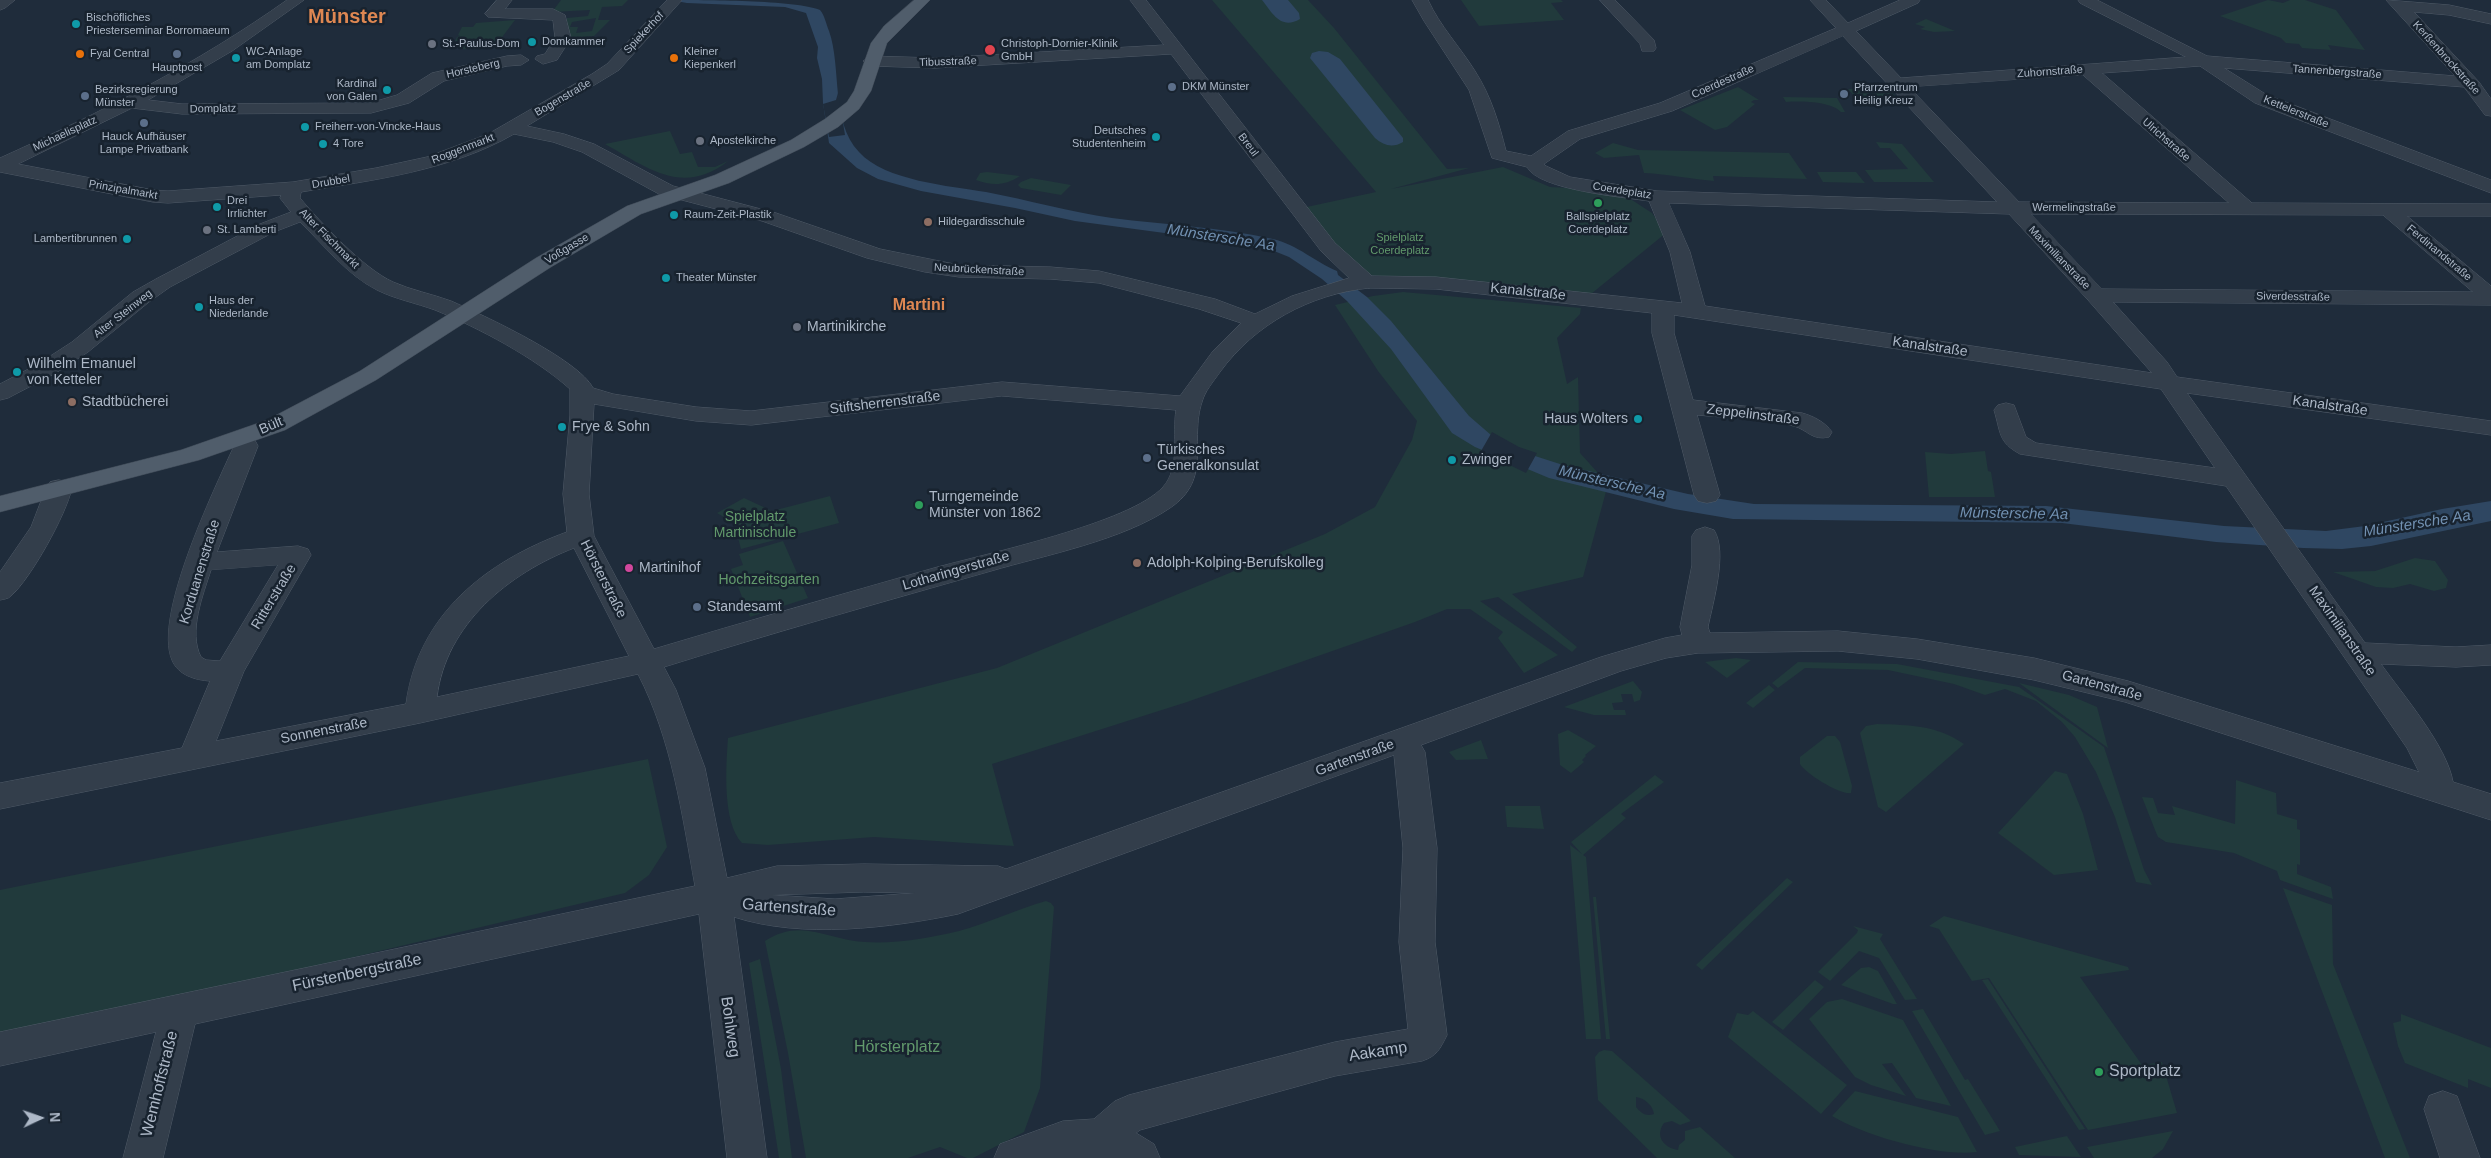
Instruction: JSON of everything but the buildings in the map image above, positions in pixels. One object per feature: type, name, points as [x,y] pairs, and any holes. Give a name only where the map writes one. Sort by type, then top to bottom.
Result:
[{"type":"main road","name":"Voßgasse","points":[[462,315],[536,267],[614,221],[672,192],[752,164],[838,118],[854,105],[862,94],[876,48],[887,34],[923,0]]},
{"type":"main road","name":"Bült","points":[[0,504],[164,462],[242,438],[273,426],[335,394],[425,341],[462,315]]},
{"type":"street","points":[[0,5],[7,0]]},
{"type":"street","points":[[130,103],[217,53],[297,0]]},
{"type":"street","points":[[505,0],[493,14],[553,14],[560,17],[563,38],[551,56],[544,59]]},
{"type":"street","name":"Breul","points":[[1138,0],[1334,256],[1350,285]]},
{"type":"street","points":[[1420,0],[1427,17],[1473,80],[1488,112],[1498,154],[1512,159],[1534,162]]},
{"type":"street","points":[[1607,0],[1648,43],[1648,48]]},
{"type":"street","name":"Maximilianstraße","points":[[1818,0],[2096,295],[2170,382],[2181,402],[2418,740],[2435,771],[2438,790]]},
{"type":"street","name":"Coerdestraße","points":[[1534,162],[1574,135],[1666,107],[1913,0]]},
{"type":"street","name":"Kettelerstraße","points":[[2085,0],[2204,61],[2261,99],[2491,187]]},
{"type":"street","name":"Spiekerhof","points":[[613,67],[675,1]]},
{"type":"street","points":[[2396,3],[2449,10],[2491,19]]},
{"type":"street","name":"Kerßenbrockstraße","points":[[2396,3],[2472,84],[2491,111]]},
{"type":"street","name":"Tibusstraße","points":[[871,61],[935,63],[1175,48]]},
{"type":"street","name":"Horsteberg","points":[[427,83],[442,76],[521,60]]},
{"type":"street","name":"Zuhornstraße","points":[[1896,83],[2204,61]]},
{"type":"street","name":"Tannenbergstraße","points":[[2204,61],[2472,84],[2491,88]]},
{"type":"street","name":"Bogenstraße","points":[[512,128],[613,67]]},
{"type":"street","name":"Ulrichstraße","points":[[2088,70],[2246,208]]},
{"type":"street","name":"Domplatz","points":[[130,103],[182,109],[320,106],[359,109],[396,102],[427,83]]},
{"type":"street","name":"Michaelisplatz","points":[[0,165],[130,103]]},
{"type":"street","name":"Neubrückenstraße","points":[[512,128],[558,138],[588,148],[672,192],[769,217],[858,249],[906,262],[959,271],[1050,273],[1099,277],[1207,304],[1255,321]]},
{"type":"street","name":"Roggenmarkt","points":[[413,166],[466,150],[512,128]]},
{"type":"street","name":"Coerdeplatz","points":[[1534,162],[1538,170],[1565,182],[1657,196],[1680,252],[1695,311]]},
{"type":"street","name":"Prinzipalmarkt","points":[[0,165],[153,196],[248,193]]},
{"type":"street","name":"Drubbel","points":[[248,193],[293,188],[413,166]]},
{"type":"street","name":"Alter Fischmarkt","points":[[293,188],[290,198],[350,262],[378,282],[462,315]]},
{"type":"street","name":"Wermelingstraße","points":[[1657,196],[2012,208],[2491,210]]},
{"type":"street","name":"Ferdinandstraße","points":[[2386,209],[2491,298]]},
{"type":"street","name":"Alter Steinweg","points":[[0,394],[46,369],[80,346],[162,283],[268,228],[303,214]]},
{"type":"street","name":"Kanalstraße","points":[[1350,285],[1400,281],[1445,284],[1695,311],[2208,389],[2491,428]]},
{"type":"street","points":[[1189,404],[1216,361],[1255,321],[1289,304],[1350,285]]},
{"type":"street","name":"Siverdesstraße","points":[[2096,295],[2491,298]]},
{"type":"street","name":"Zeppelinstraße","points":[[1662,307],[1663,333],[1707,495]]},
{"type":"street","points":[[462,315],[535,353],[573,380],[583,393]]},
{"type":"street","name":"Stiftsherrenstraße","points":[[583,393],[610,401],[696,414],[751,418],[1002,389],[1189,404]]},
{"type":"street","name":"Hörsterstraße","points":[[583,393],[576,494],[581,536],[661,690],[689,768],[714,896]]},
{"type":"street","name":"Lotharingerstraße","points":[[646,662],[871,595],[1091,533],[1161,502],[1177,488],[1184,472],[1189,404]]},
{"type":"street","name":"Zeppelinstraße","points":[[1684,406],[1802,420],[1820,432]]},
{"type":"street","points":[[2006,410],[2015,441],[2029,449],[2235,479]]},
{"type":"street","name":"Korduanenstraße","points":[[229,671],[199,669],[187,661],[182,652],[183,628],[200,562],[218,512],[246,446],[242,438]]},
{"type":"street","points":[[0,591],[39,533],[58,497],[59,488]]},
{"type":"street","points":[[420,712],[427,670],[441,641],[471,602],[511,569],[535,554],[581,536]]},
{"type":"street","points":[[1698,643],[1694,627],[1706,565],[1705,536]]},
{"type":"street","name":"Ritterstraße","points":[[200,562],[298,555],[229,671]]},
{"type":"street","name":"Gartenstraße","points":[[714,896],[732,903],[780,910],[831,912],[894,911],[958,900],[1610,664],[1665,648],[1698,643],[1872,643],[2034,669],[2136,694],[2491,807]]},
{"type":"street","points":[[2357,653],[2456,657],[2491,654]]},
{"type":"street","name":"Sonnenstraße","points":[[0,796],[420,712],[646,662]]},
{"type":"street","points":[[193,758],[229,671]]},
{"type":"street","name":"Aakamp","points":[[1102,1138],[1129,1114],[1335,1059],[1372,1051],[1422,1044],[1428,1035],[1422,998],[1417,942],[1420,848],[1409,752],[1401,741]]},
{"type":"street","name":"Fürstenbergstraße","points":[[0,1048],[178,1016],[714,896]]},
{"type":"street","name":"Bohlweg","points":[[714,896],[747,1158]]},
{"type":"street","name":"Wemhoffstraße","points":[[143,1158],[178,1016]]},
{"type":"street","points":[[2444,1109],[2460,1158]]},
{"type":"street","points":[[1014,1158],[1062,1140],[1080,1136],[1102,1138],[1124,1147],[1140,1158]]},
{"type":"green space","points":[[561,0],[628,0],[622,6],[602,7],[598,20],[610,20],[594,36],[566,39],[567,18],[588,16],[590,10],[552,12]],"holes":[[[596,18],[592,31],[576,33],[578,27],[570,27],[572,22]]]},
{"type":"green space","name":"Spielplatz Coerdeplatz","points":[[1212,0],[1308,0],[1334,28],[1447,169],[1469,168],[1391,189],[1503,167],[1550,187],[1589,189],[1632,200],[1652,213],[1666,233],[1591,294],[1453,279],[1359,275],[1302,208],[1376,192]]},
{"type":"green space","points":[[1461,0],[1561,0],[1563,2],[1551,3],[1564,20],[1479,26]]},
{"type":"green space","points":[[2268,0],[2283,3],[2290,0],[2305,0],[2336,10],[2365,50],[2328,45],[2331,50],[2302,48],[2299,44],[2286,43],[2281,38],[2220,16]]},
{"type":"green space","points":[[1926,19],[1955,31],[1934,32],[1920,29],[1925,27],[1915,24]]},
{"type":"green space","points":[[515,20],[494,48],[461,49],[467,41],[455,41],[460,36],[458,35],[462,27],[473,27],[476,23]]},
{"type":"green space","points":[[1738,87],[1759,100],[1751,102],[1755,104],[1727,127],[1715,130],[1680,110]]},
{"type":"green space","points":[[1848,89],[1889,89],[1901,102],[1860,102]]},
{"type":"green space","points":[[1783,97],[1837,98],[1845,112],[1822,104],[1786,102]]},
{"type":"green space","points":[[670,131],[680,154],[692,152],[698,167],[715,167],[728,161],[711,172],[696,177],[680,178],[650,169],[605,144]]},
{"type":"green space","points":[[1876,142],[1902,144],[1934,182],[1874,182],[1865,170],[1908,169],[1890,148],[1880,148]]},
{"type":"green space","points":[[1613,143],[1638,150],[1789,153],[1807,179],[1713,176],[1714,181],[1644,173],[1639,155],[1604,158],[1595,153]]},
{"type":"green space","points":[[987,172],[1020,176],[1009,182],[998,184],[976,180],[980,173]]},
{"type":"green space","points":[[1817,172],[1856,172],[1865,183],[1823,182]]},
{"type":"green space","points":[[1031,178],[1071,185],[1061,195],[1021,188],[1018,185]]},
{"type":"green space","points":[[1403,292],[1581,308],[1580,314],[1557,338],[1567,384],[1578,377],[1580,453],[1608,484],[1583,577],[1512,594],[1577,647],[1572,652],[1498,597],[1480,601],[1558,655],[1524,673],[1498,638],[1503,632],[1470,609],[1447,609],[1187,702],[992,764],[1014,846],[874,837],[768,845],[742,843],[731,822],[728,808],[726,778],[728,738],[997,668],[1325,534],[1375,507],[1412,440],[1417,421],[1378,371],[1335,305],[1373,296]]},
{"type":"green space","points":[[1985,451],[1995,497],[1929,497],[1925,452],[1951,454]]},
{"type":"green space","name":"Spielplatz Martinischule","points":[[830,496],[839,523],[741,549],[734,523],[717,513],[744,498],[772,511]]},
{"type":"green space","name":"Hochzeitsgarten","points":[[783,541],[808,598],[750,617],[731,569],[743,565],[739,554]]},
{"type":"green space","points":[[2415,558],[2435,561],[2448,580],[2446,588],[2434,591],[2410,584],[2393,588],[2376,587],[2333,572],[2375,571]]},
{"type":"green space","points":[[1736,658],[1751,660],[1727,678],[1705,662]]},
{"type":"green space","points":[[1798,662],[1897,664],[2019,687],[2104,747],[2144,870],[2152,885],[2136,882],[2115,817],[2096,772],[2075,737],[2062,722],[2036,701],[2005,689],[1985,695],[1954,684],[1888,670],[1805,668],[1778,688],[1772,683]]},
{"type":"green space","points":[[1633,681],[1642,692],[1640,700],[1634,702],[1632,694],[1621,694],[1623,702],[1612,703],[1614,710],[1625,710],[1626,715],[1594,715],[1564,707]]},
{"type":"green space","points":[[2019,683],[2069,695],[2097,707],[2108,748]]},
{"type":"green space","points":[[1769,685],[1775,690],[1753,708],[1746,703]]},
{"type":"green space","points":[[1877,724],[1922,727],[1944,733],[1964,744],[1886,812],[1878,807],[1860,733],[1866,726]]},
{"type":"green space","points":[[1568,730],[1596,746],[1585,755],[1582,760],[1584,762],[1571,773],[1560,765],[1558,734]]},
{"type":"green space","points":[[1827,736],[1835,736],[1840,742],[1852,786],[1851,793],[1839,791],[1824,783],[1800,764],[1800,757]]},
{"type":"green space","points":[[1481,740],[1488,759],[1456,760],[1449,752]]},
{"type":"green space","points":[[648,759],[667,847],[649,875],[625,893],[206,992],[0,1037],[0,890]]},
{"type":"green space","points":[[2055,771],[2067,774],[2083,814],[2098,870],[2054,875],[1998,833]]},
{"type":"green space","points":[[1655,775],[1664,782],[1621,814],[1626,818],[1583,855],[1586,857],[1601,1039],[1586,1039],[1570,845],[1582,854],[1571,842]]},
{"type":"green space","points":[[2236,780],[2276,793],[2277,814],[2297,820],[2297,829],[2300,830],[2300,865],[2297,864],[2297,874],[2331,887],[2333,899],[2280,880],[2277,871],[2234,853],[2166,842],[2158,837],[2142,797],[2153,798],[2158,813],[2175,815],[2172,806],[2235,824]]},
{"type":"green space","points":[[1505,806],[1540,806],[1544,829],[1507,827]]},
{"type":"green space","points":[[1787,878],[1793,882],[1702,970],[1696,965]]},
{"type":"green space","points":[[2283,888],[2332,905],[2333,964],[2410,1158],[2385,1158]]},
{"type":"green space","points":[[1593,897],[1596,897],[1610,1039],[1606,1039]]},
{"type":"green space","name":"Hörsterplatz","points":[[1046,901],[1054,907],[1040,1088],[1024,1132],[973,1158],[967,1158],[940,1147],[908,1158],[806,1158],[788,1053],[765,941],[778,934],[803,930],[865,942],[912,940],[959,931]]},
{"type":"green space","name":"Sportplatz","points":[[1944,916],[2128,967],[2129,970],[2080,977],[2142,1065],[2162,1062],[2177,1113],[2088,1130],[1989,978],[1972,981],[1939,929],[1929,926]]},
{"type":"green space","points":[[1853,926],[1883,934],[1880,939],[1917,999],[1905,1000],[1879,958],[1859,951],[1830,981],[1818,972],[1857,933],[1858,930]]},
{"type":"green space","points":[[760,959],[781,1069],[792,1158],[779,1158],[749,963]]},
{"type":"green space","points":[[1869,967],[1878,971],[1897,1004],[1841,985],[1861,968]]},
{"type":"green space","points":[[1988,979],[2085,1129],[2079,1130],[1982,980]]},
{"type":"green space","points":[[1815,980],[1824,987],[1783,1030],[1772,1022]]},
{"type":"green space","points":[[1842,999],[1903,1020],[1951,1106],[1916,1098],[1892,1063],[1882,1064],[1906,1096],[1871,1085],[1855,1077],[1809,1019],[1827,1002]]},
{"type":"green space","points":[[1923,1009],[1965,1080],[1968,1079],[2000,1131],[1985,1135],[1912,1011]]},
{"type":"green space","points":[[1753,1011],[1847,1085],[1821,1114],[1728,1037],[1737,1013],[1748,1015]]},
{"type":"green space","points":[[2401,1014],[2491,1048],[2491,1088],[2468,1079],[2468,1088],[2405,1063],[2398,1046],[2393,1023],[2401,1021]]},
{"type":"green space","points":[[1604,1050],[1612,1051],[1691,1121],[1680,1125],[1672,1121],[1664,1123],[1660,1133],[1665,1144],[1678,1150],[1679,1145],[1685,1140],[1685,1131],[1700,1127],[1735,1158],[1657,1158],[1598,1100],[1595,1057]],"holes":[[[1636,1097],[1648,1103],[1654,1114],[1646,1115],[1642,1113],[1636,1107]]]},
{"type":"green space","points":[[1855,1091],[1958,1117],[1977,1152],[1961,1153],[1923,1148],[1863,1131],[1832,1116]]},
{"type":"green space","points":[[2173,1131],[2163,1149],[2152,1158],[2094,1158],[2087,1147]]},
{"type":"green space","points":[[2067,1136],[2081,1157],[2019,1155],[2015,1147]]},
{"type":"water","name":"Münstersche Aa","points":[[670,0],[770,2],[820,10],[833,46],[840,110],[844,125],[850,139],[859,152],[870,162],[885,170],[919,181],[986,192],[1096,215],[1253,235],[1273,239],[1298,249],[1337,271],[1338,275],[1367,297],[1391,321],[1469,416],[1491,435],[1535,456],[1563,465],[1688,494],[1754,504],[2046,506],[2224,526],[2326,531],[2365,526],[2442,509],[2491,501],[2491,521],[2371,546],[2342,549],[2303,548],[2216,542],[2062,523],[1733,519],[1674,509],[1549,478],[1475,447],[1452,433],[1391,349],[1347,301],[1322,279],[1289,257],[1274,251],[1239,243],[1075,221],[921,191],[878,179],[857,168],[829,143],[823,103],[822,79],[817,58],[818,47],[806,13],[785,7],[687,3]]},
{"type":"water","points":[[1262,0],[1288,0],[1299,13],[1300,19],[1288,23],[1283,22],[1274,15]]},
{"type":"water","points":[[1319,51],[1328,52],[1340,59],[1403,138],[1403,142],[1389,145],[1375,138],[1310,58],[1312,53]]},
{"type":"pier","points":[[838,93],[845,135],[829,137],[823,104],[836,100]]},
{"type":"pier","points":[[1492,432],[1519,447],[1537,453],[1526,473],[1481,451]]},
{"type":"place","name":"Bischöfliches Priesterseminar Borromaeum","points":[[76,24]]},
{"type":"place","name":"Domkammer","points":[[532,42]]},
{"type":"place","name":"St.-Paulus-Dom","points":[[432,44]]},
{"type":"place","name":"Christoph-Dornier-Klinik GmbH","points":[[990,50]]},
{"type":"place","name":"Fyal Central","points":[[80,54]]},
{"type":"place","name":"Hauptpost","points":[[177,54]]},
{"type":"place","name":"WC-Anlage am Domplatz","points":[[236,58]]},
{"type":"place","name":"Kleiner Kiepenkerl","points":[[674,58]]},
{"type":"place","name":"DKM Münster","points":[[1172,87]]},
{"type":"place","name":"Kardinal von Galen","points":[[387,90]]},
{"type":"place","name":"Pfarrzentrum Heilig Kreuz","points":[[1844,94]]},
{"type":"place","name":"Bezirksregierung Münster","points":[[85,96]]},
{"type":"place","name":"Hauck Aufhäuser Lampe Privatbank","points":[[144,123]]},
{"type":"place","name":"Freiherr-von-Vincke-Haus","points":[[305,127]]},
{"type":"place","name":"Deutsches Studentenheim","points":[[1156,137]]},
{"type":"place","name":"Apostelkirche","points":[[700,141]]},
{"type":"place","name":"4 Tore","points":[[323,144]]},
{"type":"place","name":"Ballspielplatz Coerdeplatz","points":[[1598,203]]},
{"type":"place","name":"Drei Irrlichter","points":[[217,207]]},
{"type":"place","name":"Raum-Zeit-Plastik","points":[[674,215]]},
{"type":"place","name":"Hildegardisschule","points":[[928,222]]},
{"type":"place","name":"St. Lamberti","points":[[207,230]]},
{"type":"place","name":"Lambertibrunnen","points":[[127,239]]},
{"type":"place","name":"Theater Münster","points":[[666,278]]},
{"type":"place","name":"Haus der Niederlande","points":[[199,307]]},
{"type":"place","name":"Martinikirche","points":[[797,327]]},
{"type":"place","name":"Wilhelm Emanuel von Ketteler","points":[[17,372]]},
{"type":"place","name":"Stadtbücherei","points":[[72,402]]},
{"type":"place","name":"Haus Wolters","points":[[1638,419]]},
{"type":"place","name":"Frye & Sohn","points":[[562,427]]},
{"type":"place","name":"Türkisches Generalkonsulat","points":[[1147,458]]},
{"type":"place","name":"Zwinger","points":[[1452,460]]},
{"type":"place","name":"Turngemeinde Münster von 1862","points":[[919,505]]},
{"type":"place","name":"Adolph-Kolping-Berufskolleg","points":[[1137,563]]},
{"type":"place","name":"Martinihof","points":[[629,568]]},
{"type":"place","name":"Standesamt","points":[[697,607]]},
{"type":"place","name":"Sportplatz","points":[[2099,1072]]},
{"type":"district","name":"Münster","points":[[347,17]]},
{"type":"district","name":"Martini","points":[[919,306]]}]
